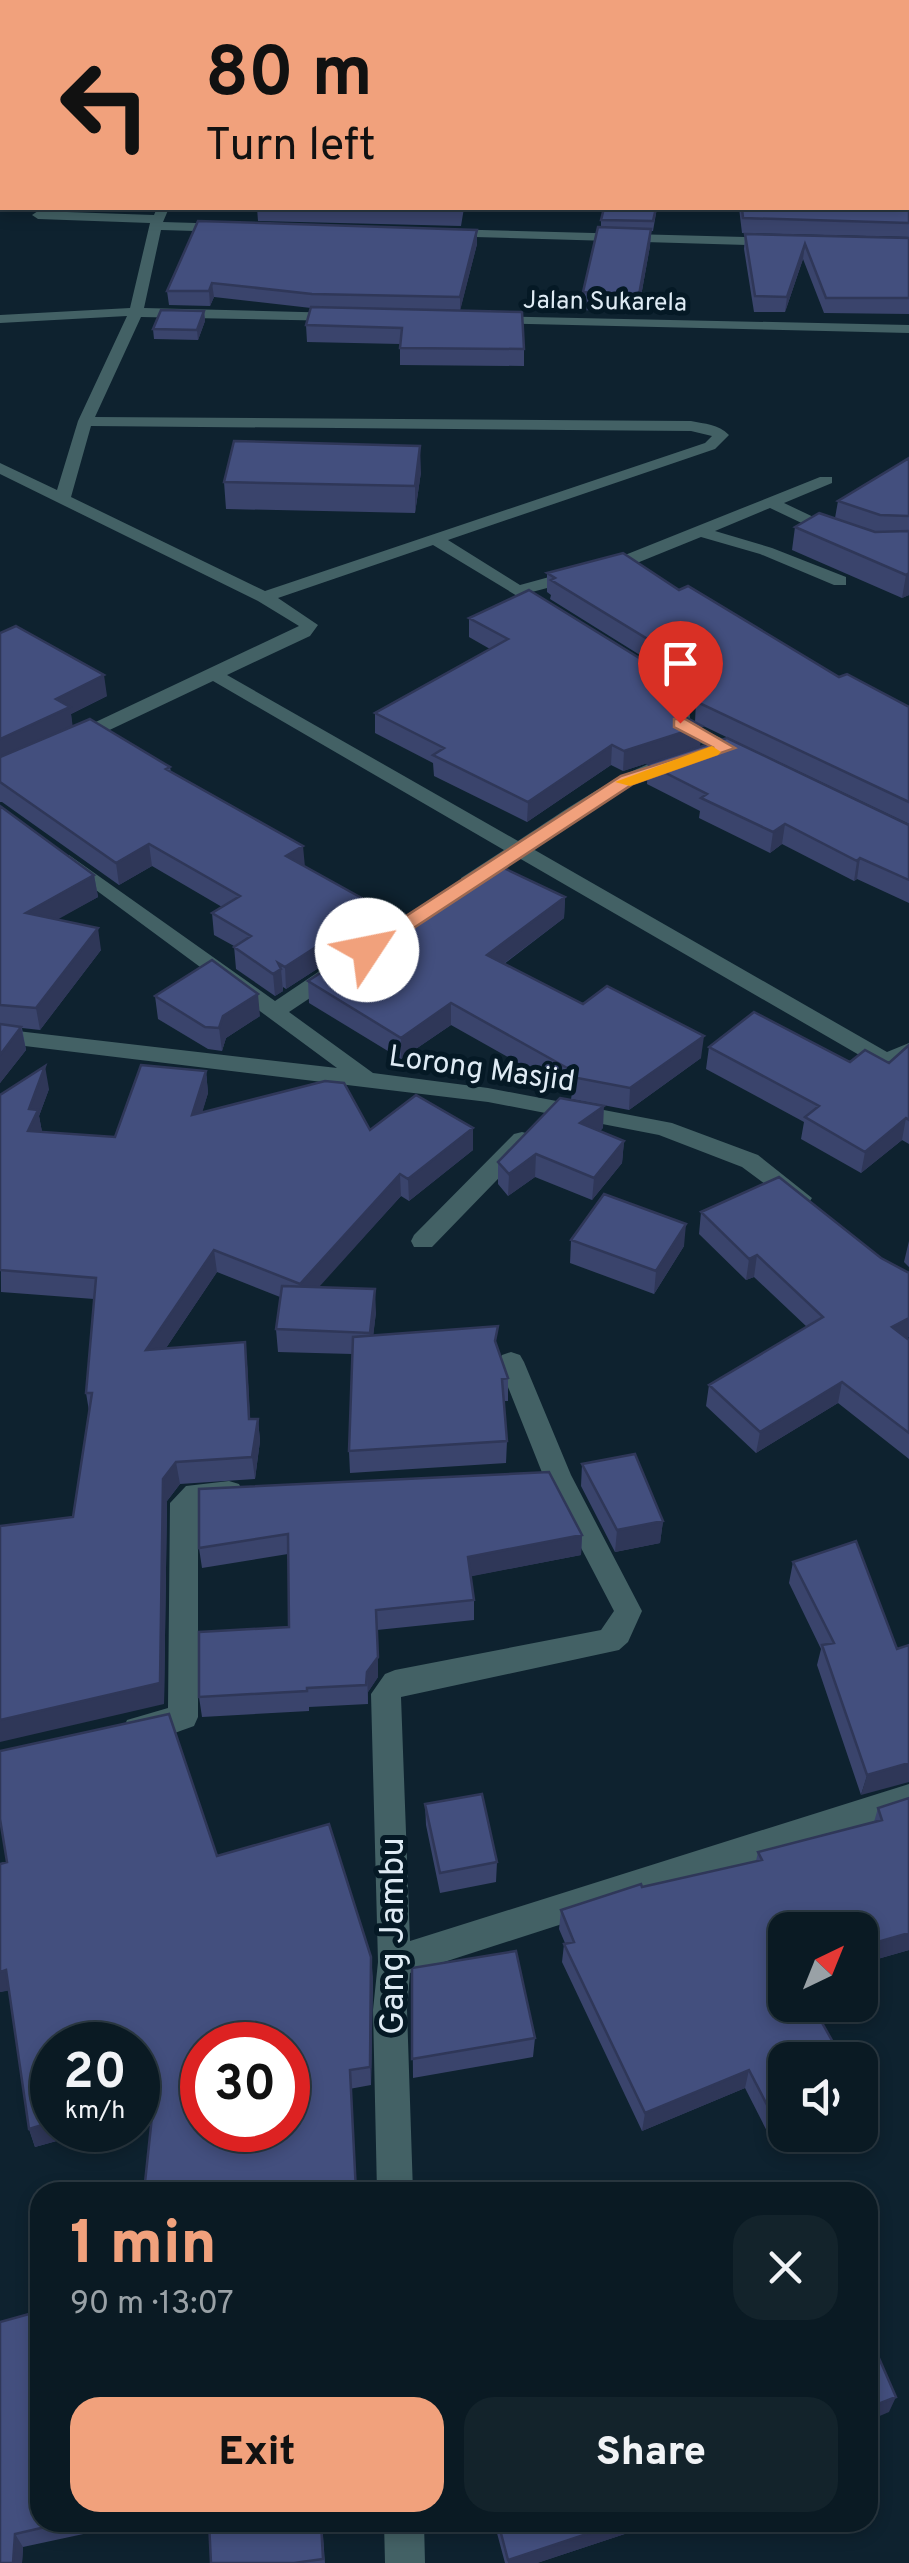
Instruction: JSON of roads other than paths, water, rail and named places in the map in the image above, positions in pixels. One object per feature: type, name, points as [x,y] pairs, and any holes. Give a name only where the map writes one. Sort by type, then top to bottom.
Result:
[{"type":"street","points":[[8,0],[21,0]]},
{"type":"street","points":[[38,215],[159,218],[254,229]]},
{"type":"street","points":[[63,498],[85,421],[136,312],[159,218]]},
{"type":"street","points":[[433,233],[790,242]]},
{"type":"street","points":[[0,319],[136,312],[354,317]]},
{"type":"street","name":"Jalan Sukarela","points":[[473,320],[909,329]]},
{"type":"street","points":[[85,421],[690,426],[721,434],[710,446],[264,597]]},
{"type":"street","points":[[0,468],[264,597],[309,628],[54,748]]},
{"type":"street","points":[[521,590],[620,562],[826,480]]},
{"type":"street","points":[[771,503],[849,539]]},
{"type":"street","points":[[702,532],[766,551],[840,582]]},
{"type":"street","points":[[435,539],[574,626]]},
{"type":"street","points":[[619,654],[680,692],[684,702],[681,726],[760,764]]},
{"type":"street","points":[[216,675],[881,1058],[892,1060],[909,1050]]},
{"type":"street","points":[[453,892],[627,780],[726,748]]},
{"type":"street","points":[[54,850],[371,1082]]},
{"type":"street","points":[[277,1010],[357,956]]},
{"type":"street","name":"Lorong Masjid","points":[[0,1036],[206,1058],[553,1108],[664,1128],[750,1161],[813,1209]]},
{"type":"street","points":[[424,1241],[553,1108]]},
{"type":"street","points":[[511,1362],[557,1475],[519,1477]]},
{"type":"street","name":"Gang Jambu","points":[[395,2182],[390,2010],[394,1962],[386,1694],[395,1682],[609,1641],[618,1633],[628,1611],[557,1475]]},
{"type":"street","points":[[106,1735],[183,1717],[184,1503],[196,1494],[252,1491]]},
{"type":"street","points":[[394,1962],[909,1798]]},
{"type":"street","points":[[404,2532],[405,2563]]}]
